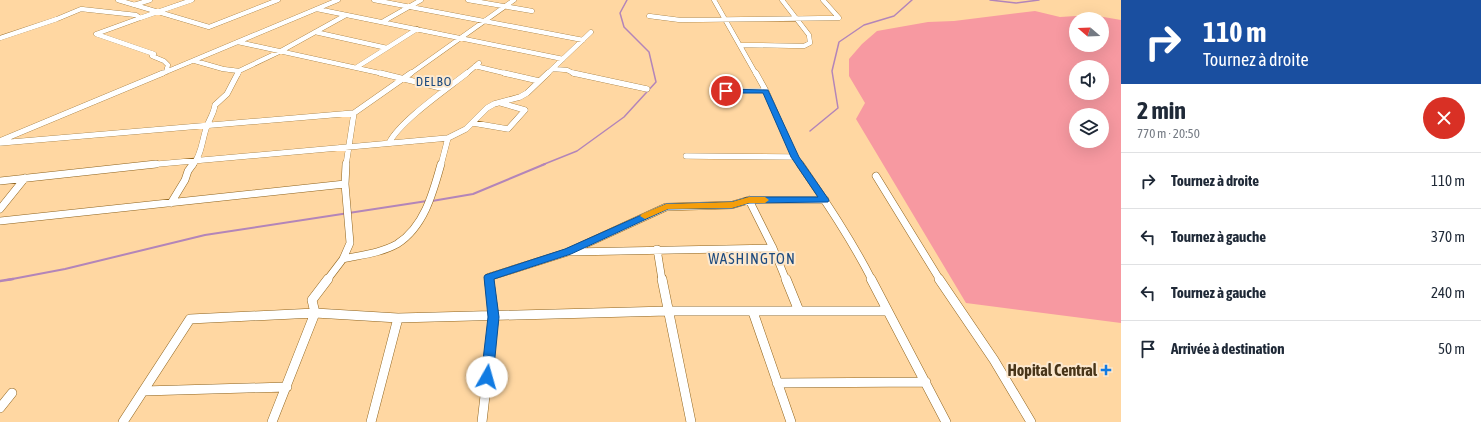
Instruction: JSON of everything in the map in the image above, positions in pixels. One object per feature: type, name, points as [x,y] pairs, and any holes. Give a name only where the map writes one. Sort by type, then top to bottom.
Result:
[{"type":"street","points":[[118,0],[208,27],[278,0]]},
{"type":"street","points":[[134,5],[150,0]]},
{"type":"street","points":[[166,72],[168,65],[164,61],[152,56],[154,54],[96,34],[192,0]]},
{"type":"street","points":[[0,142],[338,0]]},
{"type":"street","points":[[374,0],[583,40]]},
{"type":"street","points":[[384,22],[421,0]]},
{"type":"street","points":[[468,0],[532,11]]},
{"type":"street","points":[[0,142],[354,113],[514,0]]},
{"type":"street","points":[[714,0],[766,91],[795,157],[860,257],[946,422]]},
{"type":"street","points":[[740,45],[804,46],[810,43],[809,35],[782,0]]},
{"type":"street","points":[[649,16],[680,20],[839,18],[823,0]]},
{"type":"street","points":[[0,38],[57,19],[81,9],[136,15],[140,18]]},
{"type":"street","points":[[317,9],[563,59]]},
{"type":"street","points":[[194,61],[223,69],[239,71],[281,51],[346,15]]},
{"type":"street","points":[[357,67],[417,29]]},
{"type":"street","points":[[315,32],[387,48]]},
{"type":"street","points":[[0,181],[197,160],[448,138],[456,135],[473,122],[487,108],[520,97],[527,93],[591,32]]},
{"type":"street","points":[[238,42],[357,67],[445,89]]},
{"type":"street","points":[[389,142],[397,131],[445,89],[477,64],[539,81]]},
{"type":"street","points":[[552,69],[567,70],[578,74],[647,89]]},
{"type":"street","points":[[171,203],[185,180],[188,171],[197,160],[207,125],[214,113],[215,105],[227,94],[239,71]]},
{"type":"street","points":[[714,91],[766,91]]},
{"type":"street","points":[[473,122],[508,129],[525,110],[500,103]]},
{"type":"street","points":[[272,422],[315,313],[312,300],[343,259],[350,244],[345,184],[346,158],[354,113]]},
{"type":"street","points":[[343,259],[395,244],[406,238],[415,229],[423,215],[432,191],[448,138]]},
{"type":"street","points":[[686,156],[795,157]]},
{"type":"street","points":[[876,176],[940,280],[994,360],[1031,422]]},
{"type":"street","points":[[0,209],[25,178]]},
{"type":"street","points":[[0,221],[345,184]]},
{"type":"street","points":[[482,422],[494,317],[489,277],[568,252],[666,207],[732,205],[749,200],[824,200]]},
{"type":"street","points":[[749,200],[772,248],[799,311]]},
{"type":"street","points":[[568,252],[657,249],[772,248]]},
{"type":"street","points":[[657,249],[691,422]]},
{"type":"street","points":[[123,422],[190,319],[315,313],[398,318],[494,317],[668,311],[887,311]]},
{"type":"street","points":[[753,312],[791,422]]},
{"type":"street","points":[[371,422],[398,318]]},
{"type":"street","points":[[777,383],[926,382]]},
{"type":"street","points":[[143,391],[286,387]]},
{"type":"street","points":[[0,408],[12,393]]},
{"type":"shaded area","points":[[1035,11],[1060,17],[1069,16],[1069,52],[1109,52],[1109,18],[1121,20],[1121,323],[966,303],[856,119],[865,103],[849,76],[849,59],[862,44],[877,31],[928,22],[954,21]]},
{"type":"waterway","points":[[542,165],[577,151],[624,117],[656,82],[649,52],[624,27],[620,13],[627,0]]},
{"type":"waterway","points":[[810,131],[838,108],[832,71],[839,42],[864,25],[894,16],[912,0]]},
{"type":"waterway","points":[[990,0],[1016,3],[1039,0]]},
{"type":"waterway","points":[[432,201],[473,194],[545,164]]},
{"type":"waterway","points":[[9,280],[65,269],[205,235],[427,201]]},
{"type":"waterway","points":[[0,281],[9,280]]},
{"type":"slow traffic","points":[[645,216],[666,207],[732,205],[749,200],[765,200]]},
{"type":"place","name":"Hopital Central","points":[[1106,370]]},
{"type":"district","name":"DELBO","points":[[434,81]]},
{"type":"district","name":"WASHINGTON","points":[[752,259]]},
{"type":"route","points":[[487,377],[494,317],[489,277],[568,252],[666,207],[732,205],[749,200],[824,200],[795,157],[766,91],[726,91]]}]
